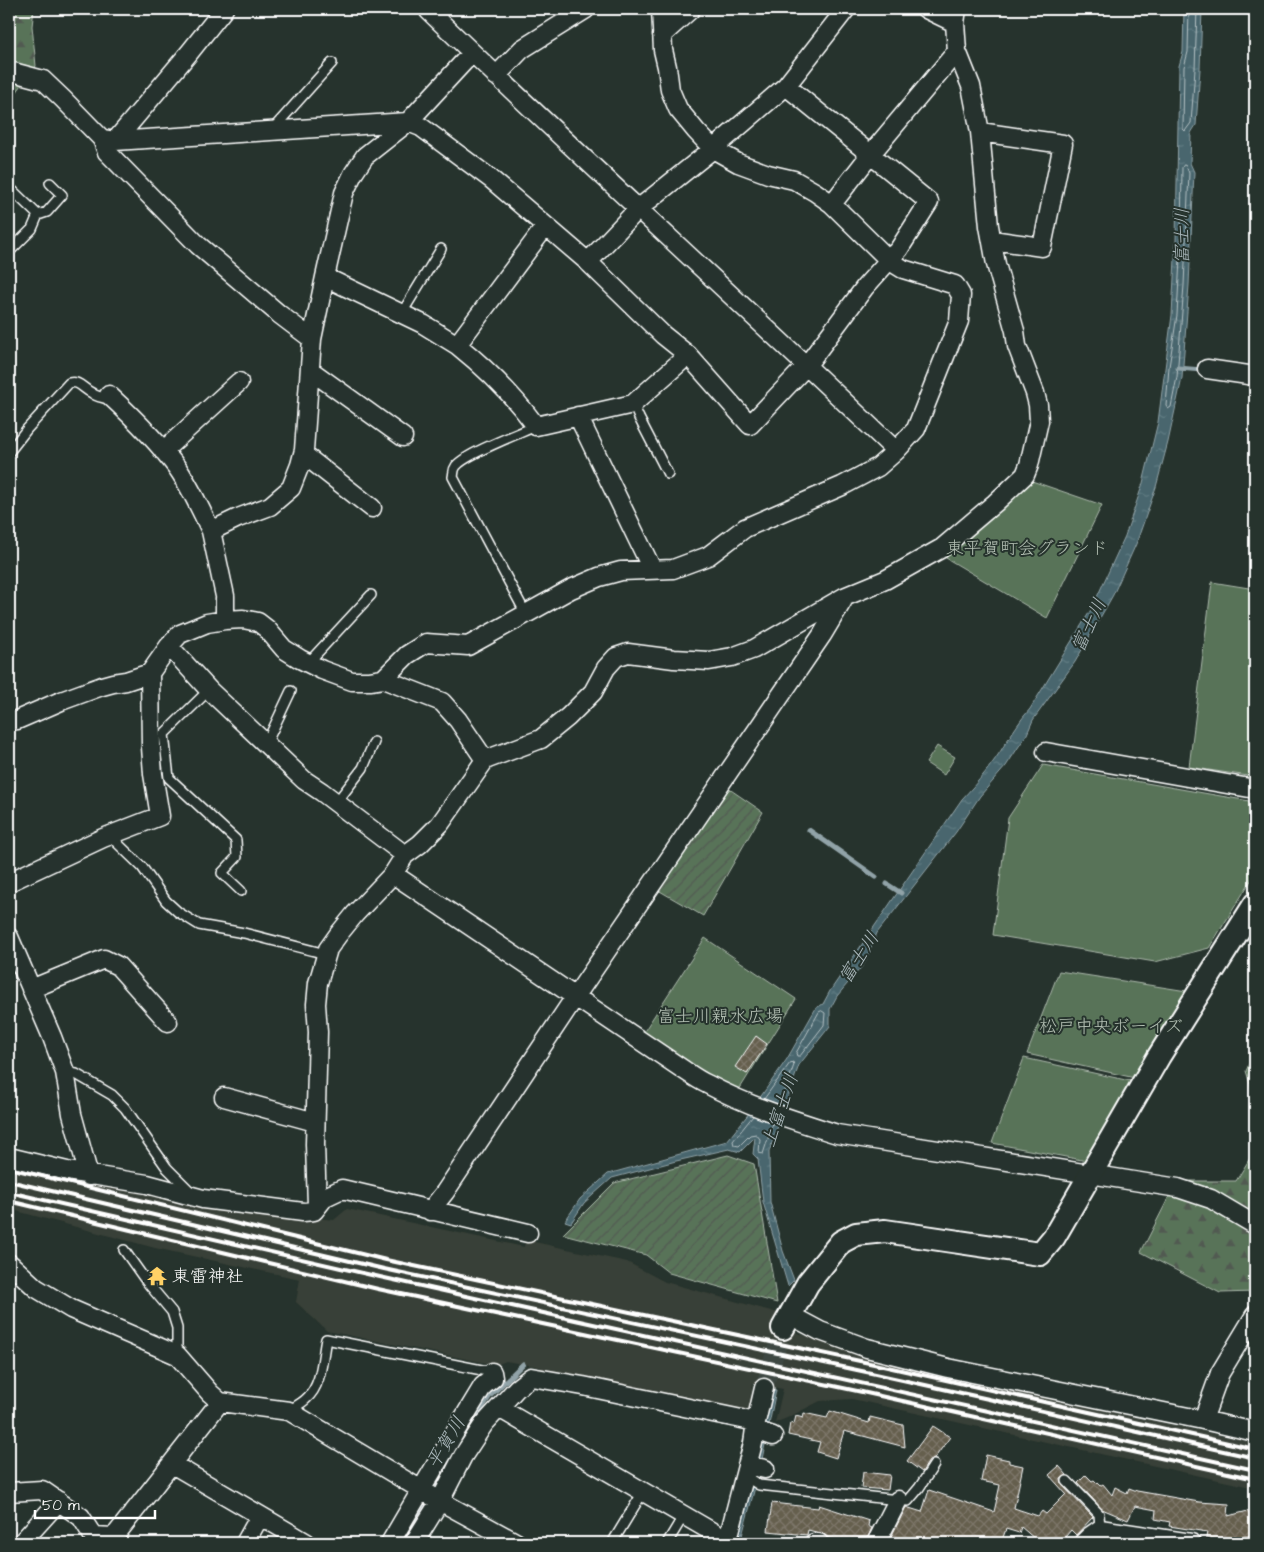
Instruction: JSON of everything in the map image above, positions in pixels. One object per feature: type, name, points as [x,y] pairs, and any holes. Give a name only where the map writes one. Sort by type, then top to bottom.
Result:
[{"type":"street","points":[[224,9],[189,53],[108,140],[107,152],[198,245],[312,339]]},
{"type":"street","points":[[429,9],[496,76],[807,365],[896,451]]},
{"type":"street","points":[[496,76],[522,49],[586,9]]},
{"type":"street","points":[[384,679],[407,655],[426,643],[468,646],[571,589],[599,577],[621,571],[673,569],[708,556],[745,528],[842,486],[878,467],[916,429],[959,321],[961,295],[954,285],[903,269],[890,261],[832,204],[816,192],[794,180],[768,174],[738,163],[713,149],[678,109],[670,90],[662,35],[661,9]]},
{"type":"street","points":[[662,35],[691,9]]},
{"type":"street","points":[[588,262],[638,210],[786,86],[846,9]]},
{"type":"street","points":[[317,1206],[315,1122],[318,1032],[316,1004],[318,983],[328,949],[338,935],[393,874],[405,854],[420,844],[440,824],[485,760],[541,739],[568,717],[592,692],[606,668],[616,657],[628,653],[709,661],[732,657],[754,649],[844,598],[885,580],[942,548],[995,504],[1025,475],[1039,421],[1038,405],[1017,346],[1015,331],[996,264],[989,226],[980,132],[971,86],[957,51],[956,16],[926,9]]},
{"type":"street","points":[[832,204],[870,155],[957,51]]},
{"type":"street","points":[[211,531],[270,506],[290,488],[303,454],[312,339],[344,193],[353,174],[365,156],[408,122],[472,53]]},
{"type":"street","points":[[9,71],[43,80],[108,140],[408,122],[421,127],[490,179],[588,262],[663,335],[688,356],[750,425],[807,365],[865,287],[899,249],[929,202],[786,86]]},
{"type":"street","points":[[980,132],[1063,144],[1042,247],[992,240]]},
{"type":"street","points":[[457,345],[546,226]]},
{"type":"street","points":[[325,277],[402,313],[457,345],[518,401],[536,426],[633,404],[688,356]]},
{"type":"street","points":[[1207,369],[1255,376]]},
{"type":"street","points":[[310,370],[402,436]]},
{"type":"street","points":[[163,451],[238,382]]},
{"type":"street","points":[[109,395],[132,416],[163,451],[178,470],[195,499],[211,531],[225,596],[225,620]]},
{"type":"street","points":[[578,416],[652,569]]},
{"type":"street","points":[[303,454],[372,508]]},
{"type":"street","points":[[430,1211],[445,1192],[575,997],[822,635],[844,598]]},
{"type":"street","points":[[9,736],[9,721],[17,720],[102,686],[126,681],[150,672],[180,634],[207,623],[242,619],[258,622],[267,629],[284,649],[322,670],[352,681],[384,679],[442,702],[462,726],[485,760]]},
{"type":"street","points":[[169,646],[209,690],[304,780],[405,854]]},
{"type":"street","points":[[9,882],[110,836],[160,816],[153,774],[151,747],[150,672]]},
{"type":"street","points":[[1046,752],[1255,789]]},
{"type":"street","points":[[393,874],[707,1084],[738,1098],[799,1122],[837,1134],[1178,1188],[1211,1199],[1255,1225]]},
{"type":"street","points":[[1255,904],[1159,1056],[1054,1237],[1040,1254],[885,1231],[856,1234],[841,1242],[808,1283],[786,1321],[867,1348],[948,1368],[1255,1432]]},
{"type":"street","points":[[9,936],[65,1072],[72,1114],[89,1176]]},
{"type":"street","points":[[31,989],[104,959],[118,966],[168,1022]]},
{"type":"street","points":[[224,1097],[315,1122]]},
{"type":"street","points":[[9,1156],[67,1172],[147,1184],[197,1198],[303,1212],[314,1211],[325,1197],[342,1190],[430,1211],[497,1224],[528,1233]]},
{"type":"street","points":[[9,1263],[36,1288],[71,1308],[177,1355],[220,1402],[289,1410],[421,1490],[517,1543]]},
{"type":"street","points":[[1203,1420],[1220,1373],[1255,1315]]},
{"type":"street","points":[[390,1543],[483,1386],[493,1378],[492,1372]]},
{"type":"street","points":[[414,1543],[484,1424],[517,1388],[531,1377],[583,1386],[760,1429]]},
{"type":"street","points":[[498,1408],[728,1542],[753,1472],[764,1388]]},
{"type":"street","points":[[9,1492],[42,1490],[81,1517],[93,1540],[114,1537],[120,1539],[172,1464],[220,1402]]},
{"type":"street","points":[[172,1464],[307,1543]]},
{"type":"street","points":[[876,1543],[898,1500]]},
{"type":"street","points":[[21,1543],[60,1501]]},
{"type":"street","points":[[244,1543],[260,1516]]},
{"type":"street","points":[[1083,1543],[1100,1529],[1191,1543]]},
{"type":"street","points":[[814,1543],[819,1543]]},
{"type":"lane","points":[[272,130],[332,63]]},
{"type":"lane","points":[[9,252],[32,229],[38,215],[47,212],[62,195],[50,183]]},
{"type":"lane","points":[[9,187],[38,215]]},
{"type":"lane","points":[[402,313],[440,249]]},
{"type":"lane","points":[[9,452],[27,428],[69,384],[79,383],[91,393],[104,398],[109,395]]},
{"type":"lane","points":[[633,404],[638,418],[668,474]]},
{"type":"lane","points":[[526,614],[454,477],[454,470],[467,457],[536,426]]},
{"type":"lane","points":[[308,663],[371,595]]},
{"type":"lane","points":[[209,690],[164,734],[169,778],[236,840],[236,857],[222,873],[241,892]]},
{"type":"lane","points":[[266,744],[291,691]]},
{"type":"lane","points":[[336,803],[363,768],[374,742]]},
{"type":"lane","points":[[110,836],[142,867],[166,901],[178,912],[199,925],[244,933],[318,952],[326,956]]},
{"type":"lane","points":[[65,1072],[76,1074],[112,1095],[125,1108],[167,1168],[197,1198]]},
{"type":"lane","points":[[124,1250],[146,1281],[172,1312],[177,1328],[177,1355]]},
{"type":"lane","points":[[289,1410],[306,1399],[311,1393],[318,1378],[326,1339],[492,1372]]},
{"type":"lane","points":[[753,1472],[908,1501],[934,1465]]},
{"type":"lane","points":[[1067,1481],[1099,1514],[1100,1529]]},
{"type":"lane","points":[[612,1543],[643,1492]]},
{"type":"lane","points":[[667,1543],[684,1515]]},
{"type":"shaded area","points":[[9,1162],[205,1207],[334,1220],[347,1209],[524,1247],[525,1240],[627,1262],[665,1282],[782,1314],[791,1331],[857,1352],[966,1380],[1255,1443],[1255,1488],[852,1399],[820,1401],[775,1423],[783,1389],[753,1383],[749,1412],[545,1375],[540,1367],[506,1361],[496,1365],[327,1331],[296,1302],[300,1279],[155,1248],[9,1209]]},
{"type":"green space","points":[[9,9],[34,9],[32,26],[36,66],[10,101]]},
{"type":"green space","name":"東平賀町会グランド","points":[[1026,479],[1102,505],[1047,618],[941,555],[971,536]]},
{"type":"green space","points":[[1212,582],[1255,589],[1255,777],[1189,767]]},
{"type":"green space","points":[[937,746],[955,757],[944,775],[926,763]]},
{"type":"green space","points":[[1043,765],[1255,802],[1255,874],[1209,948],[1155,962],[993,935],[1008,818]]},
{"type":"green space","points":[[725,786],[763,812],[703,916],[658,890]]},
{"type":"green space","name":"富士川親水広場","points":[[705,938],[796,999],[739,1090],[713,1079],[643,1033]]},
{"type":"green space","name":"松戸中央ボーイズ","points":[[1059,971],[1187,991],[1135,1078],[1027,1054]]},
{"type":"green space","points":[[1255,1050],[1255,1100],[1246,1071]]},
{"type":"green space","points":[[1024,1058],[1135,1082],[1087,1161],[992,1143]]},
{"type":"green space","points":[[1255,1150],[1255,1292],[1220,1293],[1141,1252],[1177,1181],[1236,1181]]},
{"type":"green space","points":[[728,1155],[754,1164],[777,1303],[669,1273],[646,1255],[563,1234],[614,1183]]},
{"type":"water","points":[[1184,9],[1202,9],[1196,125],[1191,133],[1190,163],[1194,172],[1189,285],[1182,378],[1156,487],[1136,544],[1113,595],[1075,662],[1033,720],[1027,734],[1006,766],[980,796],[956,832],[877,933],[864,964],[837,996],[830,1009],[830,1026],[799,1065],[769,1152],[770,1202],[783,1251],[794,1280],[788,1286],[763,1202],[758,1159],[753,1154],[755,1137],[740,1152],[729,1149],[612,1178],[584,1203],[571,1223],[565,1221],[580,1199],[608,1174],[727,1141],[787,1059],[816,1008],[823,1004],[830,991],[962,799],[990,766],[1030,709],[1092,608],[1125,536],[1143,483],[1158,422],[1172,315],[1176,240],[1179,66],[1183,52]]},
{"type":"water","points":[[771,1389],[776,1390],[760,1469],[740,1543],[733,1543]]},
{"type":"building","points":[[756,1036],[767,1044],[747,1074],[735,1067]]},
{"type":"building","points":[[830,1411],[869,1423],[870,1417],[903,1425],[905,1447],[844,1431],[836,1458],[817,1452],[820,1442],[788,1435],[790,1423],[794,1424],[796,1416],[803,1418],[804,1413],[827,1418]]},
{"type":"building","points":[[933,1426],[950,1437],[922,1472],[907,1461]]},
{"type":"building","points":[[986,1455],[1009,1460],[1009,1463],[1023,1466],[1014,1508],[1038,1516],[1042,1511],[1046,1514],[1066,1494],[1049,1475],[1059,1466],[1067,1475],[1061,1479],[1062,1485],[1093,1517],[1076,1535],[1071,1530],[1060,1543],[1049,1543],[1035,1539],[1021,1527],[1019,1533],[1006,1529],[1001,1543],[888,1543],[906,1507],[922,1512],[929,1490],[994,1512],[1000,1485],[981,1481]]},
{"type":"building","points":[[863,1472],[890,1475],[888,1490],[861,1488]]},
{"type":"building","points":[[1086,1475],[1100,1486],[1103,1484],[1112,1495],[1115,1487],[1127,1493],[1129,1488],[1199,1502],[1229,1504],[1228,1516],[1248,1511],[1253,1535],[1225,1541],[1206,1538],[1207,1532],[1169,1526],[1170,1522],[1155,1519],[1156,1510],[1135,1506],[1128,1520],[1102,1509],[1078,1483]]},
{"type":"building","points":[[772,1503],[818,1508],[819,1505],[869,1521],[868,1526],[872,1528],[865,1543],[848,1543],[808,1530],[807,1535],[768,1531]]},
{"type":"waterway","points":[[1178,368],[1202,370]]},
{"type":"waterway","points":[[809,830],[876,877]]},
{"type":"waterway","points":[[887,884],[901,893]]},
{"type":"waterway","name":"平賀川","points":[[401,1543],[459,1442],[489,1397],[523,1364]]},
{"type":"tunnel","points":[[764,1388],[783,1328]]},
{"type":"railway","points":[[9,1168],[386,1260],[874,1364],[1255,1449]]},
{"type":"railway","points":[[9,1181],[384,1269],[871,1373],[1255,1458]]},
{"type":"railway","points":[[9,1192],[380,1277],[1255,1470]]},
{"type":"railway","points":[[9,1201],[378,1289],[862,1392],[1255,1479]]},
{"type":"place","name":"東雷神社","points":[[157,1276]]},
{"type":"water label","name":"富士川","points":[[1181,236]]},
{"type":"water label","name":"富士川","points":[[1088,625]]},
{"type":"water label","name":"富士川","points":[[858,957]]},
{"type":"water label","name":"上富士川","points":[[779,1110]]}]
